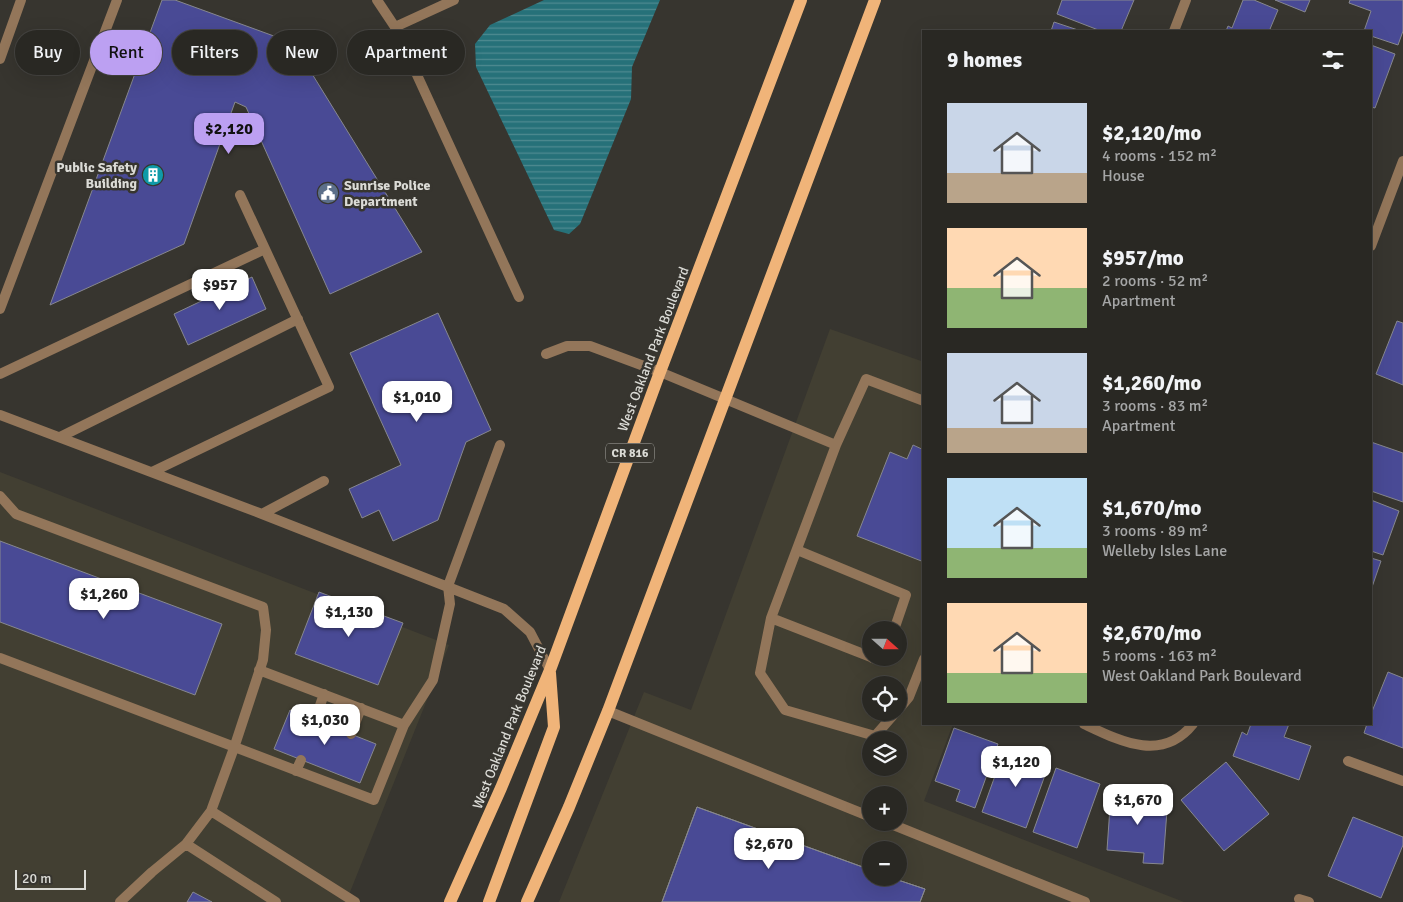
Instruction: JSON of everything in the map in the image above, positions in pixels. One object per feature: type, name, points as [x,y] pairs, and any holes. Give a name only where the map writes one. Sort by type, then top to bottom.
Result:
[{"type":"main road","name":"West Oakland Park Boulevard","points":[[450,902],[497,797],[550,670],[660,372],[801,0]]},
{"type":"main road","points":[[526,902],[569,807],[608,711],[875,0]]},
{"type":"main road","points":[[489,902],[554,727],[550,670]]},
{"type":"street","points":[[0,59],[21,0]]},
{"type":"street","points":[[0,310],[117,0]]},
{"type":"street","points":[[377,0],[395,27],[519,297]]},
{"type":"street","points":[[395,27],[454,0]]},
{"type":"street","points":[[1174,30],[1186,0]]},
{"type":"street","points":[[1372,243],[1403,161]]},
{"type":"street","points":[[152,472],[329,387],[240,195]]},
{"type":"street","points":[[0,374],[265,248]]},
{"type":"street","points":[[60,437],[298,319]]},
{"type":"street","points":[[546,354],[567,346],[590,346],[660,372],[836,445]]},
{"type":"street","points":[[888,721],[875,736],[785,710],[760,673],[771,618],[836,445],[866,378],[922,400]]},
{"type":"street","points":[[0,415],[262,514],[504,609],[530,632],[550,670]]},
{"type":"street","points":[[0,658],[374,800],[404,725],[433,680],[450,604],[448,586],[500,445]]},
{"type":"street","points":[[262,514],[324,481]]},
{"type":"street","points":[[0,496],[16,514],[263,607],[266,630],[263,660],[211,811],[186,844],[120,902]]},
{"type":"street","points":[[797,550],[906,596],[897,621]]},
{"type":"street","points":[[771,618],[862,653]]},
{"type":"street","points":[[907,699],[922,664]]},
{"type":"street","points":[[259,670],[404,725]]},
{"type":"street","points":[[315,720],[324,694]]},
{"type":"street","points":[[351,734],[361,708]]},
{"type":"street","points":[[608,711],[862,813]]},
{"type":"street","points":[[1086,725],[1110,736],[1142,746],[1162,745],[1187,732],[1192,725]]},
{"type":"street","points":[[296,771],[300,760]]},
{"type":"street","points":[[1348,760],[1403,781]]},
{"type":"street","points":[[332,785],[336,774]]},
{"type":"street","points":[[211,811],[355,902]]},
{"type":"street","points":[[907,831],[1067,899],[1085,902]]},
{"type":"street","points":[[186,844],[276,902]]},
{"type":"shaded area","points":[[830,329],[922,361],[922,725],[953,725],[924,801],[1184,902],[559,902],[644,692],[691,710]]},
{"type":"shaded area","points":[[0,472],[449,645],[346,902],[0,902]]},
{"type":"water","points":[[544,0],[660,0],[632,67],[631,99],[580,224],[569,234],[554,230],[476,67],[475,44],[490,25]]},
{"type":"building","name":"Public Safety Building","points":[[162,0],[175,0],[267,34],[267,75],[313,75],[422,252],[330,294],[246,107],[235,102],[184,244],[50,305],[134,75],[162,75],[162,30],[151,30]]},
{"type":"building","points":[[1062,0],[1134,0],[1121,30],[1098,30],[1057,14]]},
{"type":"building","points":[[1243,0],[1254,0],[1278,10],[1270,29],[1272,30],[1226,30],[1228,26],[1232,28]]},
{"type":"building","points":[[1275,0],[1310,0],[1305,12]]},
{"type":"building","points":[[1350,0],[1403,0],[1403,31],[1398,45],[1372,36],[1372,30],[1364,30],[1371,11],[1349,3]]},
{"type":"building","points":[[1054,22],[1078,30],[1051,30]]},
{"type":"building","points":[[1372,45],[1395,54],[1375,108],[1372,107]]},
{"type":"building","points":[[252,277],[266,309],[188,345],[174,314]]},
{"type":"building","points":[[438,313],[491,430],[466,442],[438,520],[393,541],[379,510],[362,518],[349,489],[401,465],[350,353]]},
{"type":"building","points":[[1397,321],[1403,323],[1403,385],[1376,374]]},
{"type":"building","points":[[1372,442],[1403,453],[1403,502],[1372,491]]},
{"type":"building","points":[[913,445],[922,449],[922,561],[857,536],[890,452],[907,459]]},
{"type":"building","points":[[1372,500],[1399,511],[1383,555],[1372,551]]},
{"type":"building","points":[[0,541],[222,624],[195,695],[0,622]]},
{"type":"building","points":[[1372,558],[1381,561],[1372,587]]},
{"type":"building","points":[[319,592],[403,623],[378,685],[295,654]]},
{"type":"building","points":[[1388,672],[1403,678],[1403,748],[1364,733],[1367,725],[1372,725],[1372,712]]},
{"type":"building","points":[[290,710],[376,744],[360,783],[274,749]]},
{"type":"building","points":[[1251,725],[1289,725],[1284,737],[1311,746],[1299,780],[1233,756],[1242,732],[1247,735]]},
{"type":"building","points":[[954,728],[998,744],[975,808],[956,801],[960,790],[935,781]]},
{"type":"building","points":[[1005,748],[1049,764],[1026,828],[982,812]]},
{"type":"building","points":[[1226,762],[1269,814],[1224,851],[1181,800]]},
{"type":"building","points":[[1056,768],[1100,784],[1077,848],[1033,832]]},
{"type":"building","points":[[1111,793],[1168,797],[1163,864],[1143,863],[1144,853],[1107,850]]},
{"type":"building","points":[[697,807],[862,867],[862,886],[907,886],[907,883],[925,889],[920,902],[662,902]]},
{"type":"building","points":[[697,807],[862,867],[862,886],[907,886],[907,883],[925,889],[920,902],[662,902]]},
{"type":"building","points":[[1353,817],[1403,837],[1403,845],[1381,898],[1328,876]]},
{"type":"building","points":[[193,892],[212,902],[187,902]]},
{"type":"place","name":"Public Safety Building","points":[[153,175]]},
{"type":"place","name":"Sunrise Police Department","points":[[328,193]]}]
